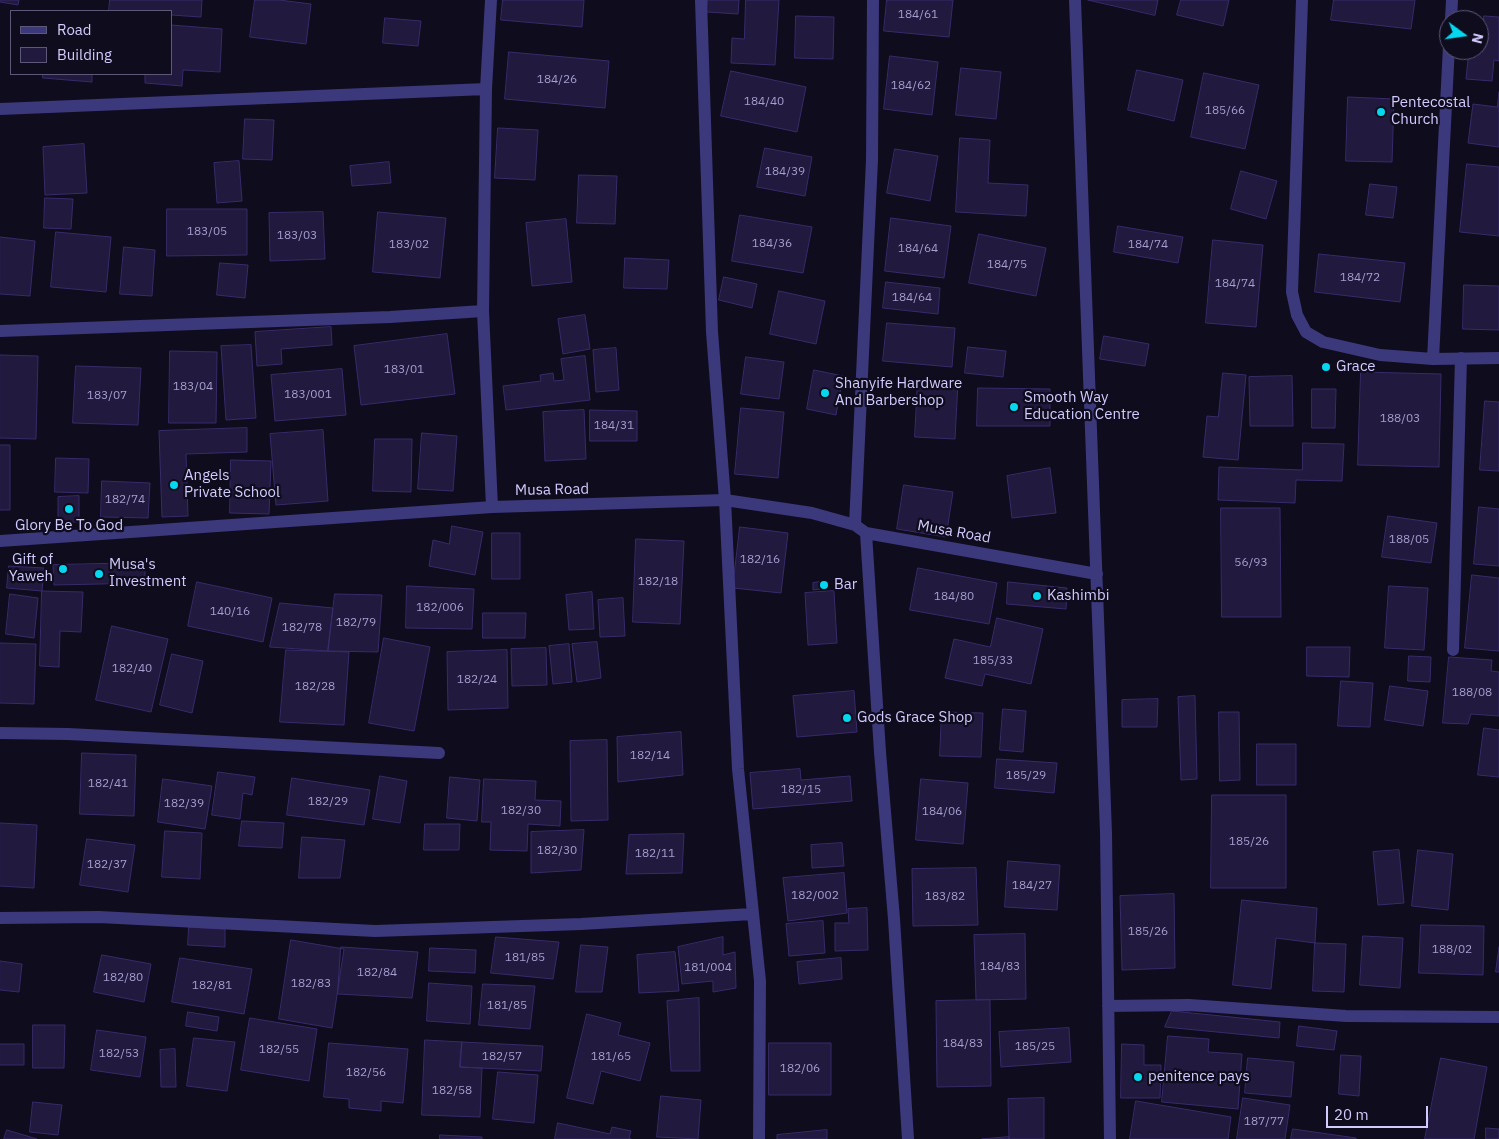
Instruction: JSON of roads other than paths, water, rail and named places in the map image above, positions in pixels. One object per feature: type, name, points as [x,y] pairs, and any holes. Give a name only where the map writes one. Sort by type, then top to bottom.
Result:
[{"type":"street","points":[[490,0],[486,89],[483,311],[492,507]]},
{"type":"street","points":[[701,0],[712,332],[724,500],[738,769],[760,981],[759,1139]]},
{"type":"street","points":[[855,525],[872,160],[874,0]]},
{"type":"street","points":[[1075,0],[1106,833],[1110,1139]]},
{"type":"street","points":[[1302,0],[1292,292],[1297,315],[1306,332],[1323,342],[1380,355],[1433,359],[1499,358]]},
{"type":"street","points":[[1433,359],[1448,60]]},
{"type":"street","points":[[0,109],[486,89]]},
{"type":"street","points":[[0,331],[390,317],[483,311]]},
{"type":"street","points":[[1453,650],[1461,358]]},
{"type":"street","name":"Musa Road","points":[[0,541],[492,507],[724,500],[812,513],[855,525],[866,533],[1097,574]]},
{"type":"street","points":[[866,533],[908,1139]]},
{"type":"street","points":[[0,733],[68,734],[439,753]]},
{"type":"street","points":[[0,918],[99,917],[375,931],[581,924],[752,914]]},
{"type":"street","points":[[1108,1006],[1189,1005],[1346,1016],[1499,1018]]},
{"type":"place","name":"Pentecostal Church","points":[[1381,112]]},
{"type":"place","name":"Grace","points":[[1326,367]]},
{"type":"place","name":"Shanyife Hardware And Barbershop","points":[[825,393]]},
{"type":"place","name":"Smooth Way Education Centre","points":[[1014,407]]},
{"type":"place","name":"Angels Private School","points":[[174,485]]},
{"type":"place","name":"Glory Be To God","points":[[69,509]]},
{"type":"place","name":"Gift of Yaweh","points":[[63,569]]},
{"type":"place","name":"Musa's Investment","points":[[99,574]]},
{"type":"place","name":"Bar","points":[[824,585]]},
{"type":"place","name":"Kashimbi","points":[[1037,596]]},
{"type":"place","name":"Gods Grace Shop","points":[[847,718]]},
{"type":"place","name":"penitence pays","points":[[1138,1077]]}]
